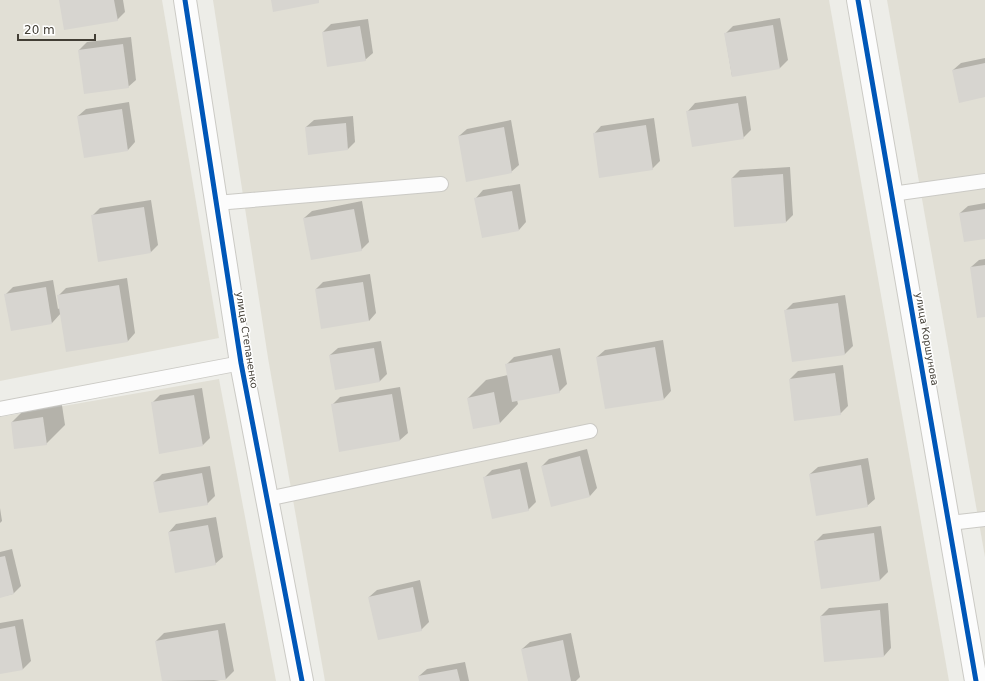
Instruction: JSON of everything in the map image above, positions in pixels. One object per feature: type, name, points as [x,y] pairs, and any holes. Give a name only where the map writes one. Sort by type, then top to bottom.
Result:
[{"type":"street","name":"улица Степаненко","points":[[185,0],[241,363],[302,681]]},
{"type":"street","name":"улица Коршунова","points":[[858,0],[950,523],[976,681]]},
{"type":"lane","points":[[892,194],[985,181]]},
{"type":"lane","points":[[216,203],[442,184]]},
{"type":"lane","points":[[0,409],[241,363]]},
{"type":"lane","points":[[267,499],[590,431]]},
{"type":"lane","points":[[950,523],[985,519]]},
{"type":"shaded area","points":[[0,0],[162,0],[219,338],[0,381]]},
{"type":"shaded area","points":[[213,0],[829,0],[949,681],[325,681],[268,358]]},
{"type":"shaded area","points":[[887,0],[985,0],[985,557]]},
{"type":"shaded area","points":[[219,379],[276,681],[0,681],[0,417]]},
{"type":"building","points":[[59,0],[114,0],[118,21],[64,30]]},
{"type":"building","points":[[271,0],[319,0],[319,3],[273,12]]},
{"type":"building","points":[[773,25],[780,69],[732,77],[724,33]]},
{"type":"building","points":[[360,26],[366,61],[327,67],[322,32]]},
{"type":"building","points":[[123,44],[129,88],[84,94],[78,50]]},
{"type":"building","points":[[985,63],[985,97],[959,103],[952,70]]},
{"type":"building","points":[[738,103],[744,139],[692,147],[686,111]]},
{"type":"building","points":[[122,109],[128,151],[84,158],[77,116]]},
{"type":"building","points":[[346,123],[348,150],[308,155],[305,127]]},
{"type":"building","points":[[646,125],[653,170],[599,178],[593,133]]},
{"type":"building","points":[[504,127],[512,173],[466,182],[458,136]]},
{"type":"building","points":[[783,174],[786,223],[734,227],[731,178]]},
{"type":"building","points":[[512,191],[519,231],[482,238],[474,198]]},
{"type":"building","points":[[144,207],[151,253],[98,262],[91,215]]},
{"type":"building","points":[[354,209],[362,251],[311,260],[303,218]]},
{"type":"building","points":[[985,209],[985,239],[964,242],[959,213]]},
{"type":"building","points":[[985,265],[985,317],[977,318],[970,267]]},
{"type":"building","points":[[363,282],[369,321],[321,329],[315,289]]},
{"type":"building","points":[[119,285],[128,342],[66,352],[57,295]]},
{"type":"building","points":[[46,287],[52,324],[11,331],[4,294]]},
{"type":"building","points":[[838,303],[845,355],[792,362],[784,310]]},
{"type":"building","points":[[655,347],[664,400],[605,409],[596,357]]},
{"type":"building","points":[[374,348],[380,382],[335,390],[329,355]]},
{"type":"building","points":[[552,355],[560,393],[512,402],[505,364]]},
{"type":"building","points":[[835,373],[841,415],[794,421],[789,379]]},
{"type":"building","points":[[494,392],[500,424],[473,429],[467,398]]},
{"type":"building","points":[[392,394],[400,441],[339,452],[331,404]]},
{"type":"building","points":[[194,395],[203,446],[159,454],[151,402]]},
{"type":"building","points":[[43,417],[47,445],[14,449],[11,422]]},
{"type":"building","points":[[580,456],[590,497],[551,507],[541,466]]},
{"type":"building","points":[[861,465],[868,507],[816,516],[809,474]]},
{"type":"building","points":[[520,469],[529,511],[492,519],[483,477]]},
{"type":"building","points":[[202,473],[208,505],[159,513],[153,482]]},
{"type":"building","points":[[208,525],[216,565],[175,573],[168,532]]},
{"type":"building","points":[[874,533],[880,581],[821,589],[814,541]]},
{"type":"building","points":[[5,556],[14,594],[0,598],[0,557]]},
{"type":"building","points":[[413,587],[422,631],[378,640],[368,597]]},
{"type":"building","points":[[880,610],[884,657],[824,662],[820,616]]},
{"type":"building","points":[[15,626],[23,670],[0,674],[0,629]]},
{"type":"building","points":[[218,630],[226,680],[162,681],[155,641]]},
{"type":"building","points":[[563,640],[571,681],[528,681],[521,649]]},
{"type":"building","points":[[457,669],[460,681],[419,681],[418,676]]},
{"type":"cycle path","points":[[185,0],[241,363],[302,681]]},
{"type":"cycle path","points":[[858,0],[976,681]]}]
